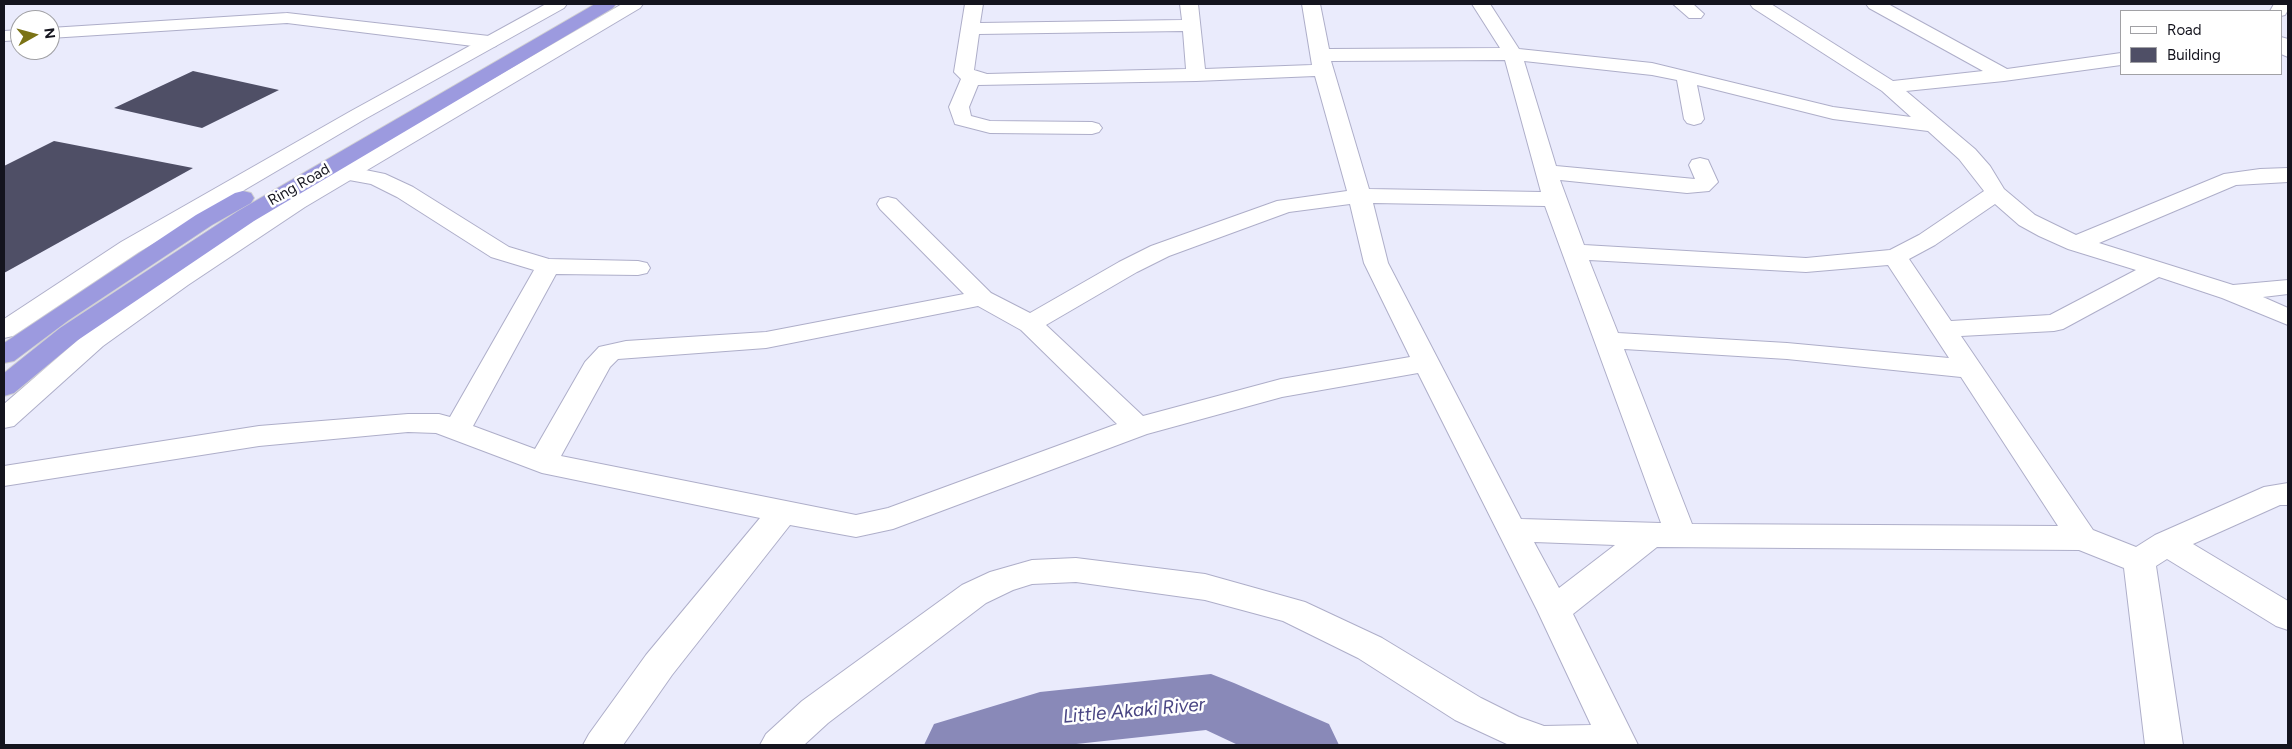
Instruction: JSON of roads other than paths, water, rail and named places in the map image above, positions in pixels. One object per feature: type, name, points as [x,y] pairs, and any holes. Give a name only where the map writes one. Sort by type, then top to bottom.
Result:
[{"type":"highway","name":"Ring Road","points":[[4,355],[204,220],[584,4]]},
{"type":"highway","name":"Ring Road","points":[[4,386],[68,334],[246,216],[607,4]]},
{"type":"street","points":[[4,330],[130,247],[558,4]]},
{"type":"street","points":[[4,418],[94,340],[202,264],[297,202],[634,4]]},
{"type":"street","points":[[974,4],[964,72],[971,78],[987,80],[1196,75],[1322,62],[1514,54],[1652,69],[1833,113],[1936,126]]},
{"type":"street","points":[[1189,4],[1196,75]]},
{"type":"street","points":[[780,745],[822,706],[974,594],[1002,581],[1032,572],[1076,570],[1205,587],[1293,611],[1370,648],[1468,709],[1506,728],[1544,742],[1581,743],[1617,741],[1554,610],[1511,530],[1376,263],[1360,196],[1322,62],[1311,4]]},
{"type":"street","points":[[1482,4],[1514,54],[1554,199],[1607,340],[1666,535]]},
{"type":"street","points":[[1759,4],[1889,87],[1936,126],[1982,170],[1996,193],[2027,220],[2076,244],[2157,268],[2231,294],[2288,318]]},
{"type":"street","points":[[1875,4],[2004,75]]},
{"type":"street","points":[[60,32],[287,18],[489,42]]},
{"type":"street","points":[[970,29],[1192,25]]},
{"type":"street","points":[[1889,87],[2004,75],[2120,59]]},
{"type":"street","points":[[1686,76],[1694,119]]},
{"type":"street","points":[[971,78],[959,108],[962,120],[990,127],[1092,128]]},
{"type":"street","points":[[1548,172],[1701,186],[1706,182],[1700,165]]},
{"type":"street","points":[[346,173],[377,179],[434,209],[500,252],[548,266],[638,268]]},
{"type":"street","points":[[2076,244],[2232,180],[2288,175]]},
{"type":"street","points":[[1573,252],[1806,265],[1895,257],[1926,240],[1996,193]]},
{"type":"street","points":[[1030,324],[1128,267],[1160,251],[1285,206],[1360,196],[1554,199]]},
{"type":"street","points":[[888,204],[982,298],[1030,324],[1137,427]]},
{"type":"street","points":[[1895,257],[2082,538]]},
{"type":"street","points":[[457,430],[548,266]]},
{"type":"street","points":[[1943,330],[2054,322],[2068,317],[2157,268]]},
{"type":"street","points":[[2231,294],[2288,287]]},
{"type":"street","points":[[542,463],[599,362],[609,353],[626,349],[766,340],[982,298]]},
{"type":"street","points":[[1607,340],[1787,351],[1970,369]]},
{"type":"street","points":[[4,476],[259,436],[408,423],[439,424],[542,463],[856,526],[893,518],[1137,427],[1281,388],[1426,362]]},
{"type":"street","points":[[2139,561],[2166,543],[2275,495],[2288,494]]},
{"type":"street","points":[[602,745],[659,665],[783,512]]},
{"type":"street","points":[[1511,530],[1666,535],[2082,538],[2139,561]]},
{"type":"street","points":[[1554,610],[1666,535]]},
{"type":"street","points":[[2166,543],[2288,617]]},
{"type":"street","points":[[2139,561],[2164,745]]},
{"type":"waterway","name":"Little Akaki River","points":[[958,745],[1040,720],[1211,702],[1305,745]]}]
